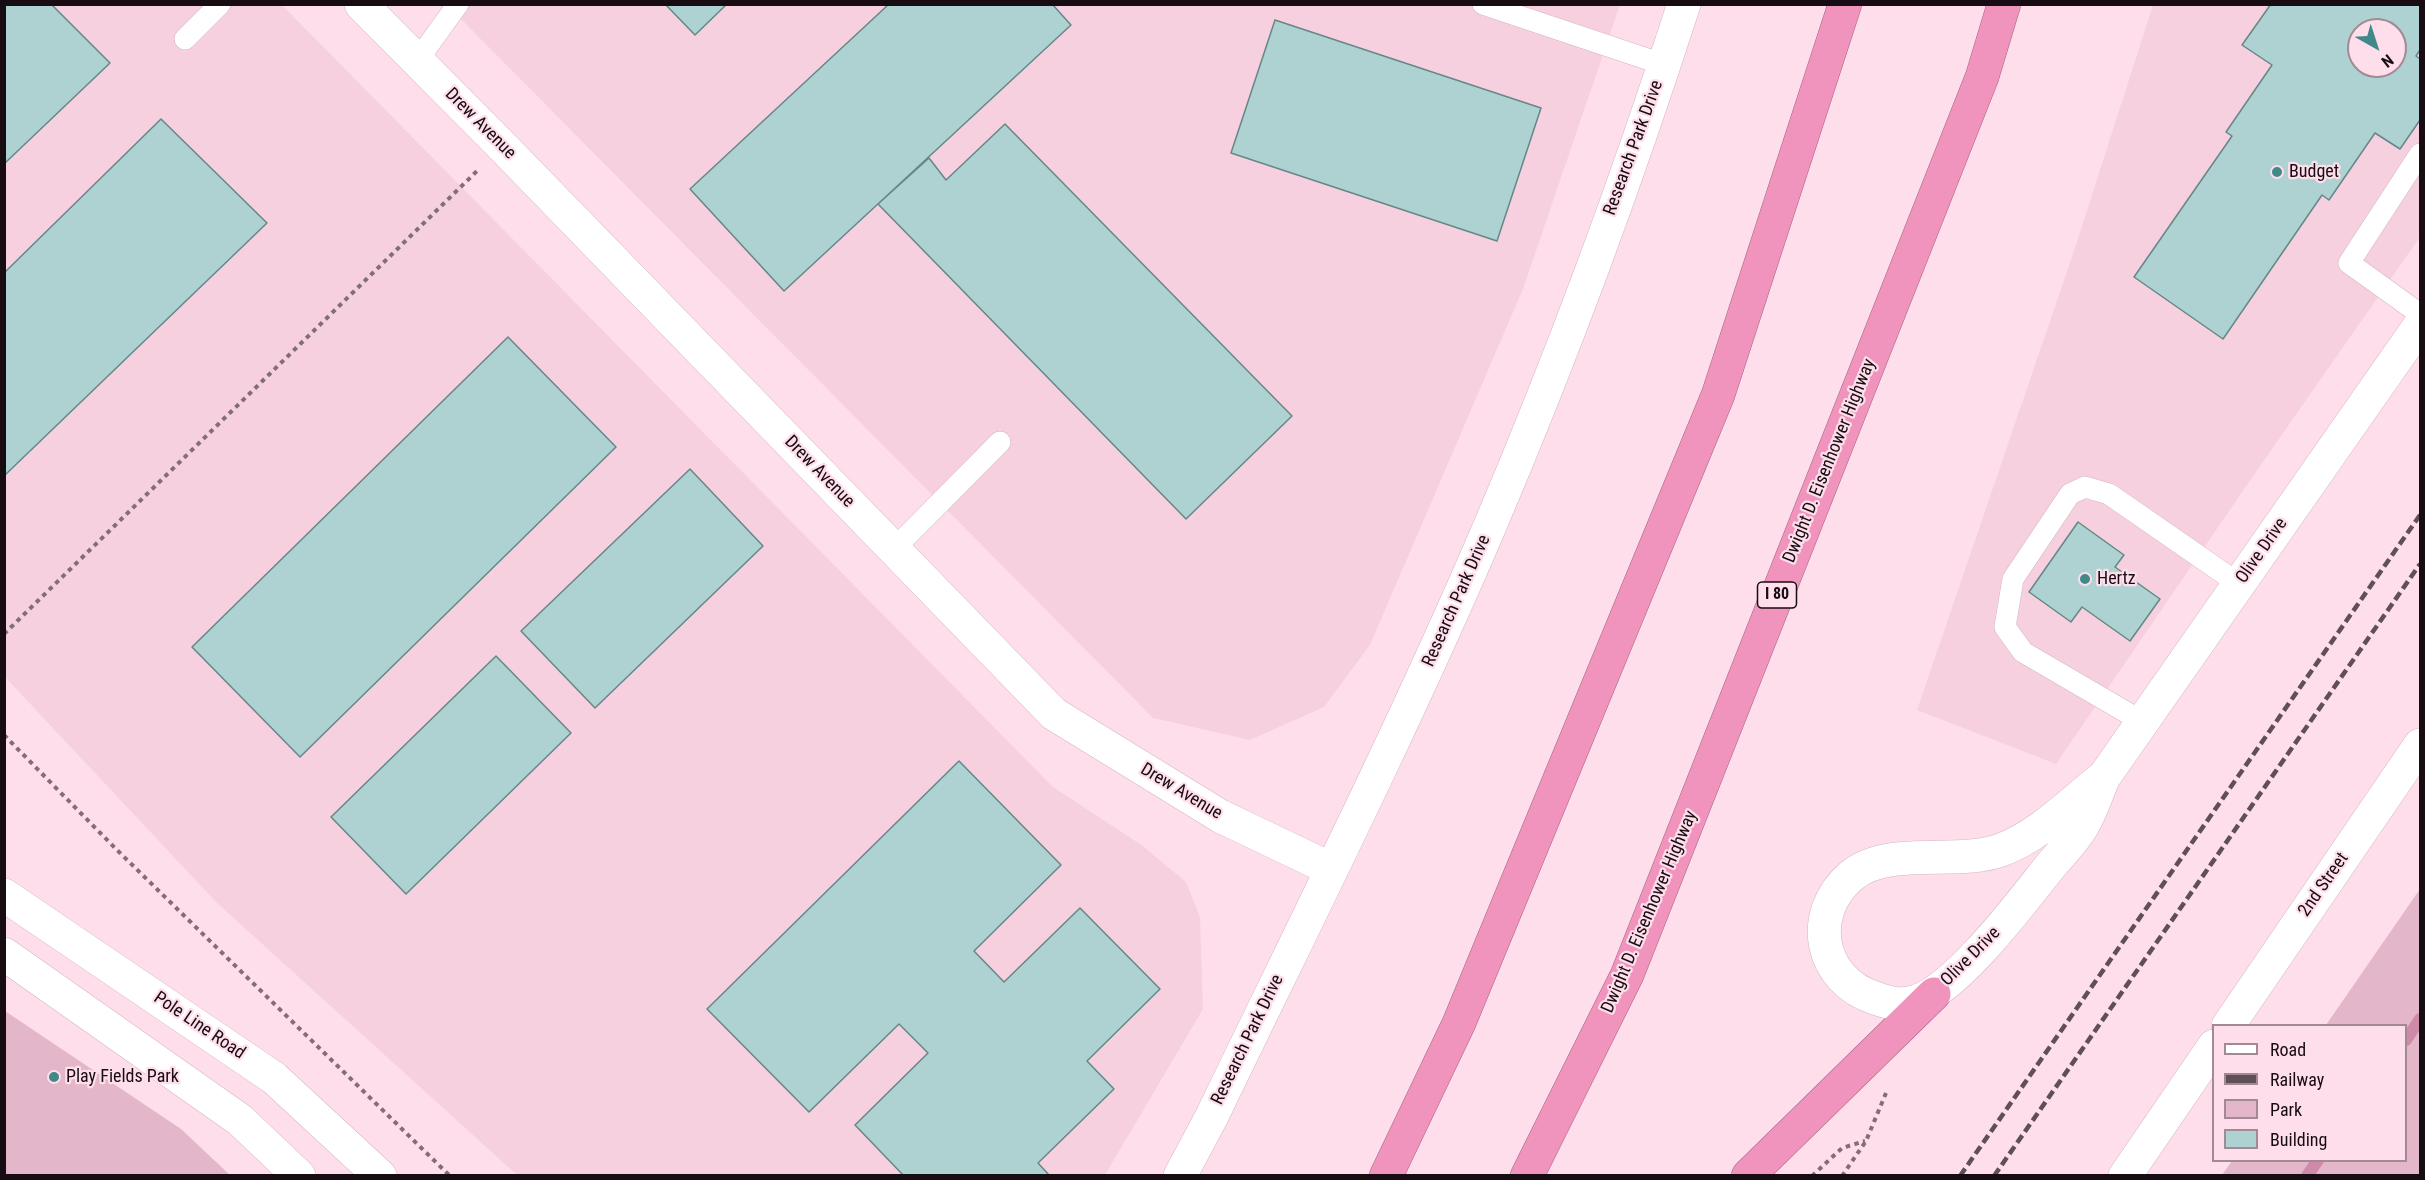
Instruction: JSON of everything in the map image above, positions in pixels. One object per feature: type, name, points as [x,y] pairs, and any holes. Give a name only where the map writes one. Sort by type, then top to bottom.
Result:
[{"type":"highway","points":[[1386,1176],[1459,1023],[1718,395],[1845,4]]},
{"type":"highway","name":"Dwight D. Eisenhower Highway","points":[[1527,1176],[1627,975],[1982,77],[2004,4]]},
{"type":"highway","points":[[1748,1176],[1934,994]]},
{"type":"street","name":"Drew Avenue","points":[[361,4],[1054,714],[1220,816],[1331,869]]},
{"type":"street","name":"Research Park Drive","points":[[1180,1176],[1212,1116],[1425,673],[1532,425],[1665,65],[1684,4]]},
{"type":"street","name":"Olive Drive","points":[[2104,777],[2073,800],[2041,830],[2000,850],[1960,858],[1897,859],[1874,864],[1853,874],[1837,890],[1827,910],[1823,933],[1826,953],[1846,982],[1863,994],[1895,1005],[1915,1002],[1934,994],[2004,923],[2082,827],[2104,777],[2421,326]]},
{"type":"street","name":"2nd Street","points":[[2229,1024],[2421,745]]},
{"type":"street","name":"Pole Line Road","points":[[4,895],[274,1077],[380,1176]]},
{"type":"street","points":[[4,954],[240,1120],[299,1176]]},
{"type":"street","points":[[2125,1176],[2212,1049]]},
{"type":"lane","points":[[185,39],[220,4]]},
{"type":"lane","points":[[417,61],[458,4]]},
{"type":"lane","points":[[1484,4],[1665,65]]},
{"type":"lane","points":[[2421,154],[2349,263],[2421,314]]},
{"type":"lane","points":[[894,549],[1000,442]]},
{"type":"lane","points":[[2143,722],[2023,652],[2005,627],[2013,579],[2070,494],[2085,487],[2109,494],[2239,584]]},
{"type":"path","points":[[4,634],[502,146]]},
{"type":"path","points":[[4,735],[116,849],[450,1176]]},
{"type":"path","points":[[1812,1176],[1817,1168],[1842,1148],[1866,1141]]},
{"type":"shaded area","points":[[5,5],[282,5],[1053,787],[1143,846],[1186,882],[1200,917],[1203,1009],[1105,1175],[517,1175],[217,903],[5,677]]},
{"type":"shaded area","points":[[447,5],[1620,5],[1523,289],[1370,645],[1324,707],[1250,740],[1153,718]]},
{"type":"shaded area","points":[[2153,5],[2420,5],[2420,237],[2056,764],[1917,710],[2073,254]]},
{"type":"green space","points":[[2420,889],[2420,1175],[2222,1175],[2231,1162],[2407,1162],[2407,1024],[2327,1024]]},
{"type":"green space","name":"Play Fields Park","points":[[5,1011],[181,1129],[230,1175],[5,1175]]},
{"type":"building","points":[[4,4],[51,4],[110,63],[4,164]]},
{"type":"building","points":[[665,4],[727,4],[695,35]]},
{"type":"building","points":[[889,4],[1052,4],[1071,25],[784,291],[690,189]]},
{"type":"building","name":"Budget","points":[[2271,4],[2420,4],[2420,50],[2416,56],[2420,59],[2420,120],[2400,149],[2375,133],[2329,200],[2322,195],[2223,339],[2134,277],[2232,136],[2226,132],[2272,65],[2242,45]]},
{"type":"building","points":[[1275,20],[1541,108],[1497,241],[1231,153]]},
{"type":"building","points":[[161,119],[267,223],[4,476],[4,273]]},
{"type":"building","points":[[1005,124],[1292,416],[1186,519],[878,204],[929,158],[946,180]]},
{"type":"building","points":[[508,337],[616,447],[300,757],[192,647]]},
{"type":"building","points":[[690,469],[763,546],[595,708],[521,631]]},
{"type":"building","name":"Hertz","points":[[2078,522],[2124,555],[2115,567],[2160,599],[2130,641],[2082,607],[2071,622],[2029,592]]},
{"type":"building","points":[[496,656],[571,733],[406,894],[331,817]]},
{"type":"building","points":[[959,761],[1061,865],[974,951],[1004,982],[1080,908],[1160,989],[1087,1061],[1114,1089],[1038,1163],[1050,1176],[904,1176],[855,1125],[928,1053],[899,1024],[809,1112],[707,1009]]},
{"type":"waterway","points":[[2407,1038],[2420,1019]]},
{"type":"waterway","points":[[2307,1176],[2317,1162]]},
{"type":"railway","points":[[1960,1176],[2420,515]]},
{"type":"railway","points":[[1994,1176],[2420,564]]},
{"type":"place","name":"Budget","points":[[2277,172]]},
{"type":"place","name":"Hertz","points":[[2085,579]]},
{"type":"place","name":"Play Fields Park","points":[[54,1077]]}]
